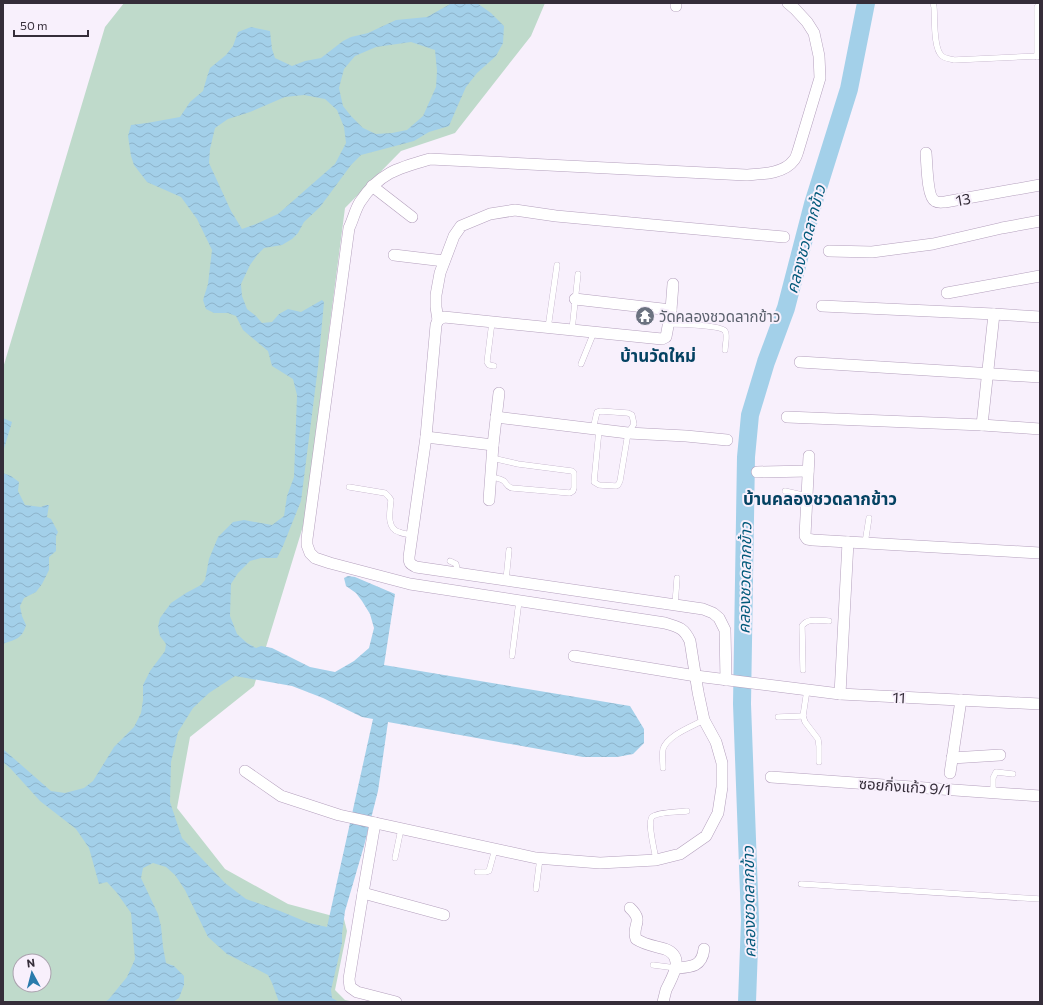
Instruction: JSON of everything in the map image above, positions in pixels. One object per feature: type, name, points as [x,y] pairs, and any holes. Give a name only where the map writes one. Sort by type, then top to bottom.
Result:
[{"type":"street","points":[[245,771],[281,796],[339,815],[540,858],[600,863],[656,860],[680,854],[706,836],[718,813],[722,787],[722,763],[716,742],[704,720],[690,641],[687,634],[680,627],[665,623],[410,584],[315,558],[310,553],[307,545],[307,539],[349,228],[359,203],[372,186],[389,173],[402,167],[430,159],[746,175],[766,174],[788,166],[794,160],[800,147],[820,78],[819,56],[814,34],[807,22],[788,3]]},
{"type":"street","name":"13","points":[[926,154],[928,185],[934,201],[945,202],[1040,185]]},
{"type":"street","points":[[372,186],[412,217]]},
{"type":"street","points":[[732,681],[725,630],[719,618],[713,613],[703,609],[416,567],[411,565],[409,562],[409,557],[426,437],[436,325],[438,320],[436,295],[440,273],[454,236],[461,226],[490,214],[515,210],[556,216],[784,237]]},
{"type":"street","points":[[829,251],[872,252],[925,245],[1040,221]]},
{"type":"street","points":[[394,255],[444,261]]},
{"type":"street","points":[[947,293],[1040,276]]},
{"type":"street","points":[[438,320],[444,317],[662,340],[666,337],[674,284]]},
{"type":"street","points":[[575,299],[671,310]]},
{"type":"street","points":[[822,306],[994,314],[1040,318]]},
{"type":"street","points":[[982,425],[994,314]]},
{"type":"street","points":[[800,362],[1040,377]]},
{"type":"street","points":[[489,500],[493,444],[499,393]]},
{"type":"street","points":[[496,417],[596,430],[727,440]]},
{"type":"street","points":[[787,417],[982,425],[1040,429]]},
{"type":"street","points":[[426,437],[493,444]]},
{"type":"street","points":[[809,456],[805,536],[807,539],[1040,553]]},
{"type":"street","points":[[757,472],[808,471]]},
{"type":"street","points":[[840,694],[848,542]]},
{"type":"street","name":"11","points":[[574,656],[696,676],[840,694],[1040,704]]},
{"type":"street","points":[[950,773],[961,700]]},
{"type":"street","points":[[952,758],[1000,755]]},
{"type":"street","name":"ซอยกิ่งแก้ว 9/1","points":[[771,777],[1040,796]]},
{"type":"street","points":[[373,823],[349,979],[350,987],[357,992],[396,1002]]},
{"type":"street","points":[[362,893],[444,915]]},
{"type":"street","points":[[630,908],[636,914],[638,919],[634,935],[636,939],[647,945],[668,950],[674,956],[676,968],[666,990],[663,1002]]},
{"type":"street","points":[[676,968],[691,967],[697,964],[704,949]]},
{"type":"lane","points":[[933,3],[936,44],[938,51],[942,57],[954,60],[1038,57],[1037,7],[1040,3]]},
{"type":"lane","points":[[548,328],[556,264]]},
{"type":"lane","points":[[572,330],[578,274]]},
{"type":"lane","points":[[492,322],[487,362],[488,364],[494,366]]},
{"type":"lane","points":[[668,324],[715,327],[724,330],[726,333],[725,350]]},
{"type":"lane","points":[[580,364],[594,332]]},
{"type":"lane","points":[[600,411],[628,413],[632,415],[634,420],[634,424],[628,433],[620,481],[616,486],[599,485],[594,482],[596,430],[597,412],[600,411]]},
{"type":"lane","points":[[490,477],[504,481],[508,487],[512,488],[570,493],[574,488],[574,473],[570,470],[518,464],[492,458]]},
{"type":"lane","points":[[349,487],[385,493],[390,500],[390,522],[392,528],[398,532],[412,535]]},
{"type":"lane","points":[[785,491],[807,496]]},
{"type":"lane","points":[[865,543],[869,518]]},
{"type":"lane","points":[[506,580],[509,550]]},
{"type":"lane","points":[[450,561],[456,564],[458,573]]},
{"type":"lane","points":[[675,605],[677,578]]},
{"type":"lane","points":[[512,656],[520,601]]},
{"type":"lane","points":[[803,670],[802,626],[809,620],[829,621]]},
{"type":"lane","points":[[807,690],[803,716],[805,722],[818,739],[819,762]]},
{"type":"lane","points":[[778,717],[803,716]]},
{"type":"lane","points":[[663,768],[662,755],[666,744],[672,737],[704,720]]},
{"type":"lane","points":[[993,792],[993,778],[996,772],[1014,774]]},
{"type":"lane","points":[[656,860],[650,825],[651,818],[660,814],[687,811]]},
{"type":"lane","points":[[395,858],[401,829]]},
{"type":"lane","points":[[477,872],[489,871],[495,849]]},
{"type":"lane","points":[[536,888],[540,858]]},
{"type":"lane","points":[[801,884],[1040,899]]},
{"type":"lane","points":[[653,965],[676,968]]},
{"type":"green space","points":[[124,3],[545,3],[531,36],[455,133],[401,151],[345,208],[304,523],[254,686],[190,737],[177,808],[225,869],[288,904],[344,919],[347,931],[335,990],[345,1000],[355,1002],[3,1002],[3,368],[105,27]]},
{"type":"water","points":[[452,3],[477,3],[491,13],[504,26],[503,43],[496,56],[477,73],[466,87],[449,126],[429,132],[414,141],[361,155],[351,165],[320,207],[304,222],[298,233],[292,239],[282,245],[264,248],[258,254],[250,265],[241,284],[242,296],[247,309],[262,323],[272,322],[279,314],[288,309],[301,312],[322,300],[324,302],[318,367],[301,501],[277,558],[261,558],[250,561],[238,573],[231,584],[230,616],[237,634],[247,643],[256,648],[261,646],[272,648],[310,667],[335,672],[354,661],[369,648],[374,628],[370,614],[362,601],[356,593],[346,586],[344,578],[348,576],[355,577],[395,594],[384,665],[630,706],[644,729],[644,743],[633,754],[617,757],[583,757],[388,722],[378,791],[345,911],[342,943],[331,990],[332,998],[339,1002],[279,1002],[268,975],[227,954],[208,937],[185,890],[175,875],[166,867],[153,863],[143,868],[141,878],[158,914],[166,963],[174,966],[184,976],[184,985],[179,998],[173,1002],[105,1002],[127,977],[135,959],[131,913],[107,882],[99,884],[89,848],[76,829],[40,801],[3,762],[3,749],[51,791],[65,793],[84,788],[93,781],[114,747],[134,727],[141,713],[143,685],[150,671],[165,651],[166,644],[160,636],[158,627],[160,618],[171,603],[201,585],[205,580],[209,559],[218,537],[233,522],[244,520],[272,525],[284,516],[287,496],[294,477],[297,395],[293,379],[272,366],[268,351],[243,330],[236,316],[228,313],[214,313],[206,309],[203,300],[208,284],[212,250],[197,219],[181,197],[147,182],[134,165],[128,136],[131,125],[180,117],[190,102],[203,91],[210,68],[226,55],[233,46],[238,32],[251,27],[270,31],[272,49],[275,58],[292,66],[305,61],[321,58],[343,41],[351,37],[368,33],[396,20],[427,17]],"holes":[[[411,42],[435,50],[437,71],[436,87],[423,116],[407,130],[376,134],[363,128],[343,106],[339,88],[344,69],[355,56],[376,47]],[[304,95],[325,99],[337,110],[344,127],[346,143],[335,164],[278,214],[242,229],[231,211],[209,163],[210,149],[215,128],[228,119],[250,112],[285,97]],[[235,676],[292,686],[323,698],[362,717],[373,719],[327,927],[309,923],[246,899],[225,883],[182,838],[170,802],[171,762],[178,732],[193,708],[209,693]]]},
{"type":"water","points":[[3,418],[12,422],[3,452]]},
{"type":"water","points":[[3,473],[11,476],[19,482],[18,491],[25,505],[41,507],[49,505],[47,517],[51,519],[58,532],[56,536],[56,551],[49,557],[49,570],[42,584],[36,592],[24,598],[20,606],[26,625],[23,633],[18,638],[3,644]]},
{"type":"waterway","name":"คลองชวดลากข้าว","points":[[747,1002],[750,920],[742,704],[746,457],[750,415],[766,362],[786,308],[813,204],[849,89],[866,3]]},
{"type":"place","name":"วัดคลองชวดลากข้าว","points":[[645,316]]},
{"type":"district","name":"บ้านวัดใหม่","points":[[658,355]]},
{"type":"district","name":"บ้านคลองชวดลากข้าว","points":[[820,498]]}]
